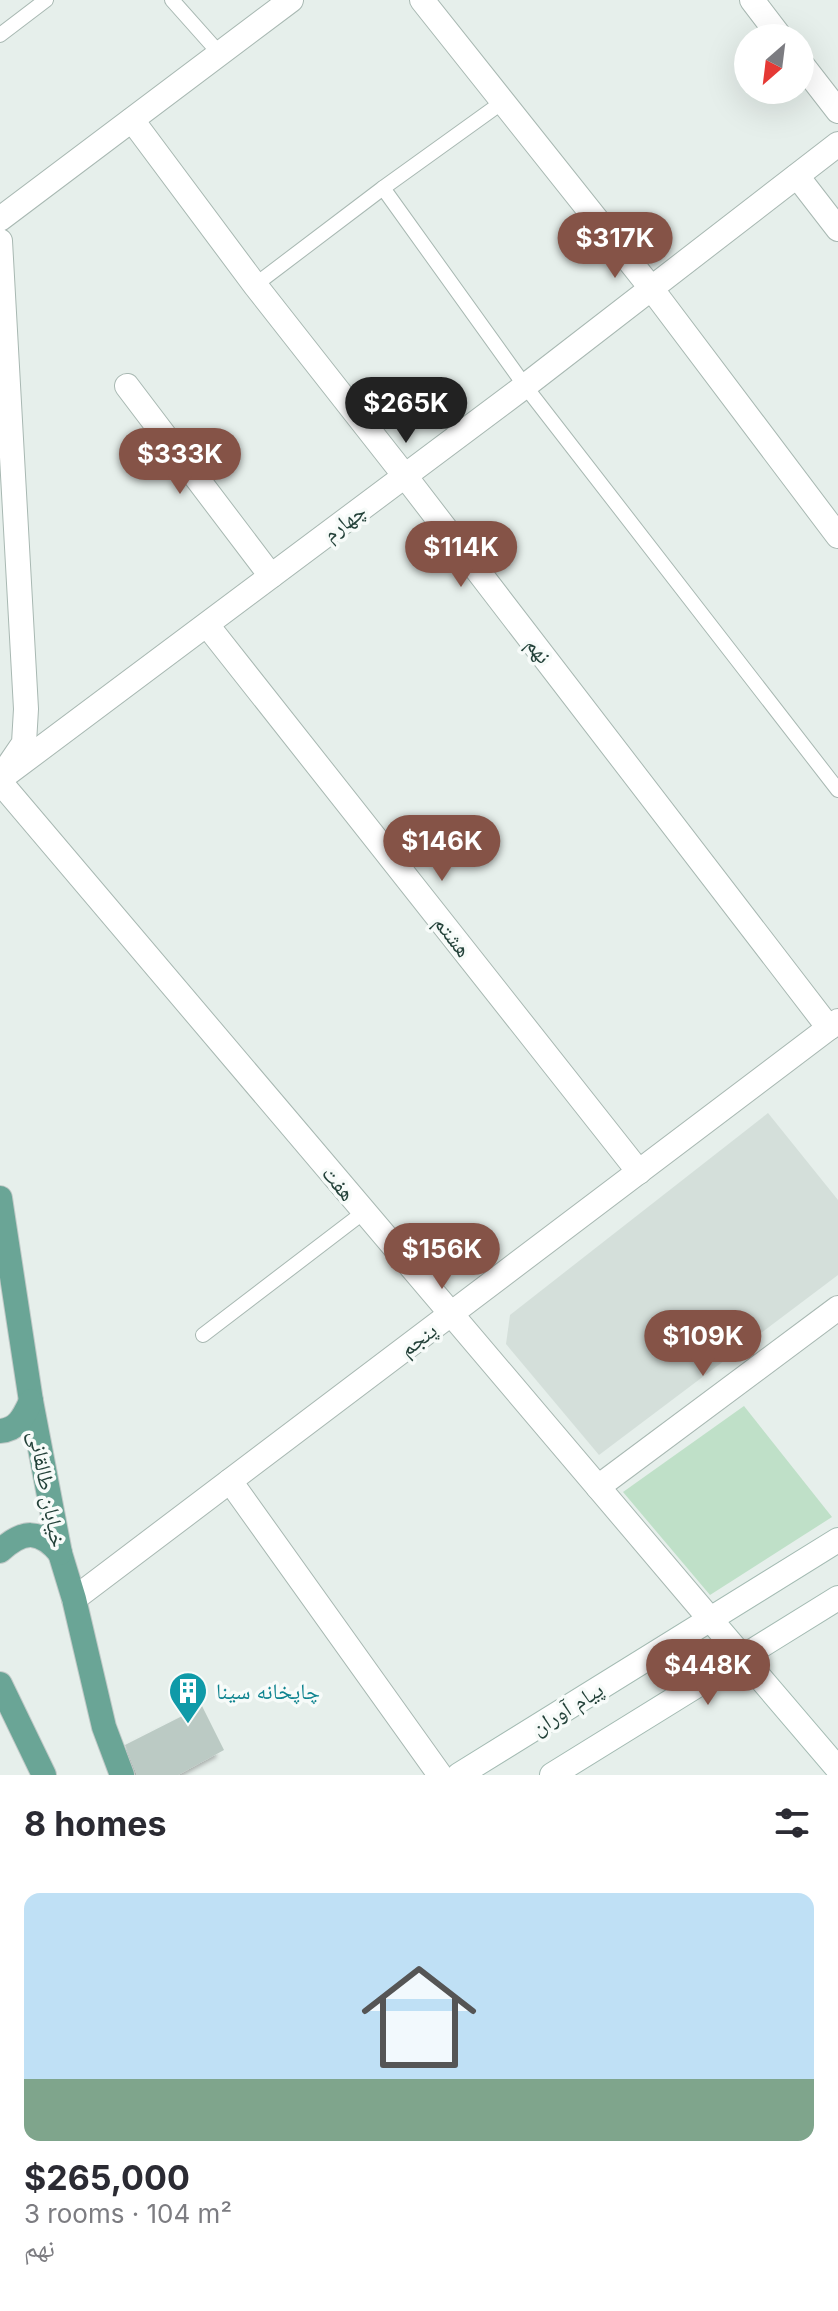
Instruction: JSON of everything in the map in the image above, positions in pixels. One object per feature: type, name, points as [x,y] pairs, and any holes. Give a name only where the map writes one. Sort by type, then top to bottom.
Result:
[{"type":"main road","name":"خیابان طالقانی","points":[[0,1198],[31,1401],[60,1553],[104,1727],[122,1775]]},
{"type":"main road","points":[[0,1431],[7,1431],[23,1419],[31,1401]]},
{"type":"main road","points":[[0,1551],[13,1539],[31,1534],[48,1539],[60,1553]]},
{"type":"main road","points":[[0,1684],[44,1775]]},
{"type":"street","points":[[0,219],[291,0]]},
{"type":"street","points":[[422,0],[651,288],[838,536]]},
{"type":"street","points":[[752,0],[770,24]]},
{"type":"street","points":[[814,80],[838,111]]},
{"type":"street","name":"نهم","points":[[132,120],[255,285],[834,1024]]},
{"type":"street","name":"چهارم","points":[[0,780],[525,386],[838,144]]},
{"type":"street","points":[[797,176],[838,229]]},
{"type":"street","points":[[0,241],[26,709],[24,743],[0,780]]},
{"type":"street","points":[[127,386],[271,576]]},
{"type":"street","name":"هشتم","points":[[207,625],[639,1172]]},
{"type":"street","name":"هفت","points":[[0,780],[838,1769]]},
{"type":"street","name":"پنجم","points":[[74,1599],[834,1024]]},
{"type":"street","points":[[598,1487],[838,1308]]},
{"type":"street","points":[[230,1481],[440,1775]]},
{"type":"street","name":"پیام آوران","points":[[459,1775],[838,1540]]},
{"type":"street","points":[[552,1775],[838,1598]]},
{"type":"street","points":[[0,1705],[28,1745]]},
{"type":"lane","points":[[0,35],[46,0]]},
{"type":"lane","points":[[172,0],[220,54]]},
{"type":"lane","points":[[255,285],[504,101]]},
{"type":"lane","points":[[383,188],[525,386],[838,790]]},
{"type":"lane","points":[[203,1335],[364,1212]]},
{"type":"shaded area","points":[[768,1113],[838,1200],[838,1275],[599,1455],[506,1344],[510,1315]]},
{"type":"green space","points":[[744,1406],[832,1517],[710,1595],[623,1492]]},
{"type":"building","name":"چاپخانه سینا","points":[[202,1706],[224,1750],[178,1775],[137,1775],[125,1745]]},
{"type":"place","name":"چاپخانه سینا","points":[[188,1725]]}]
